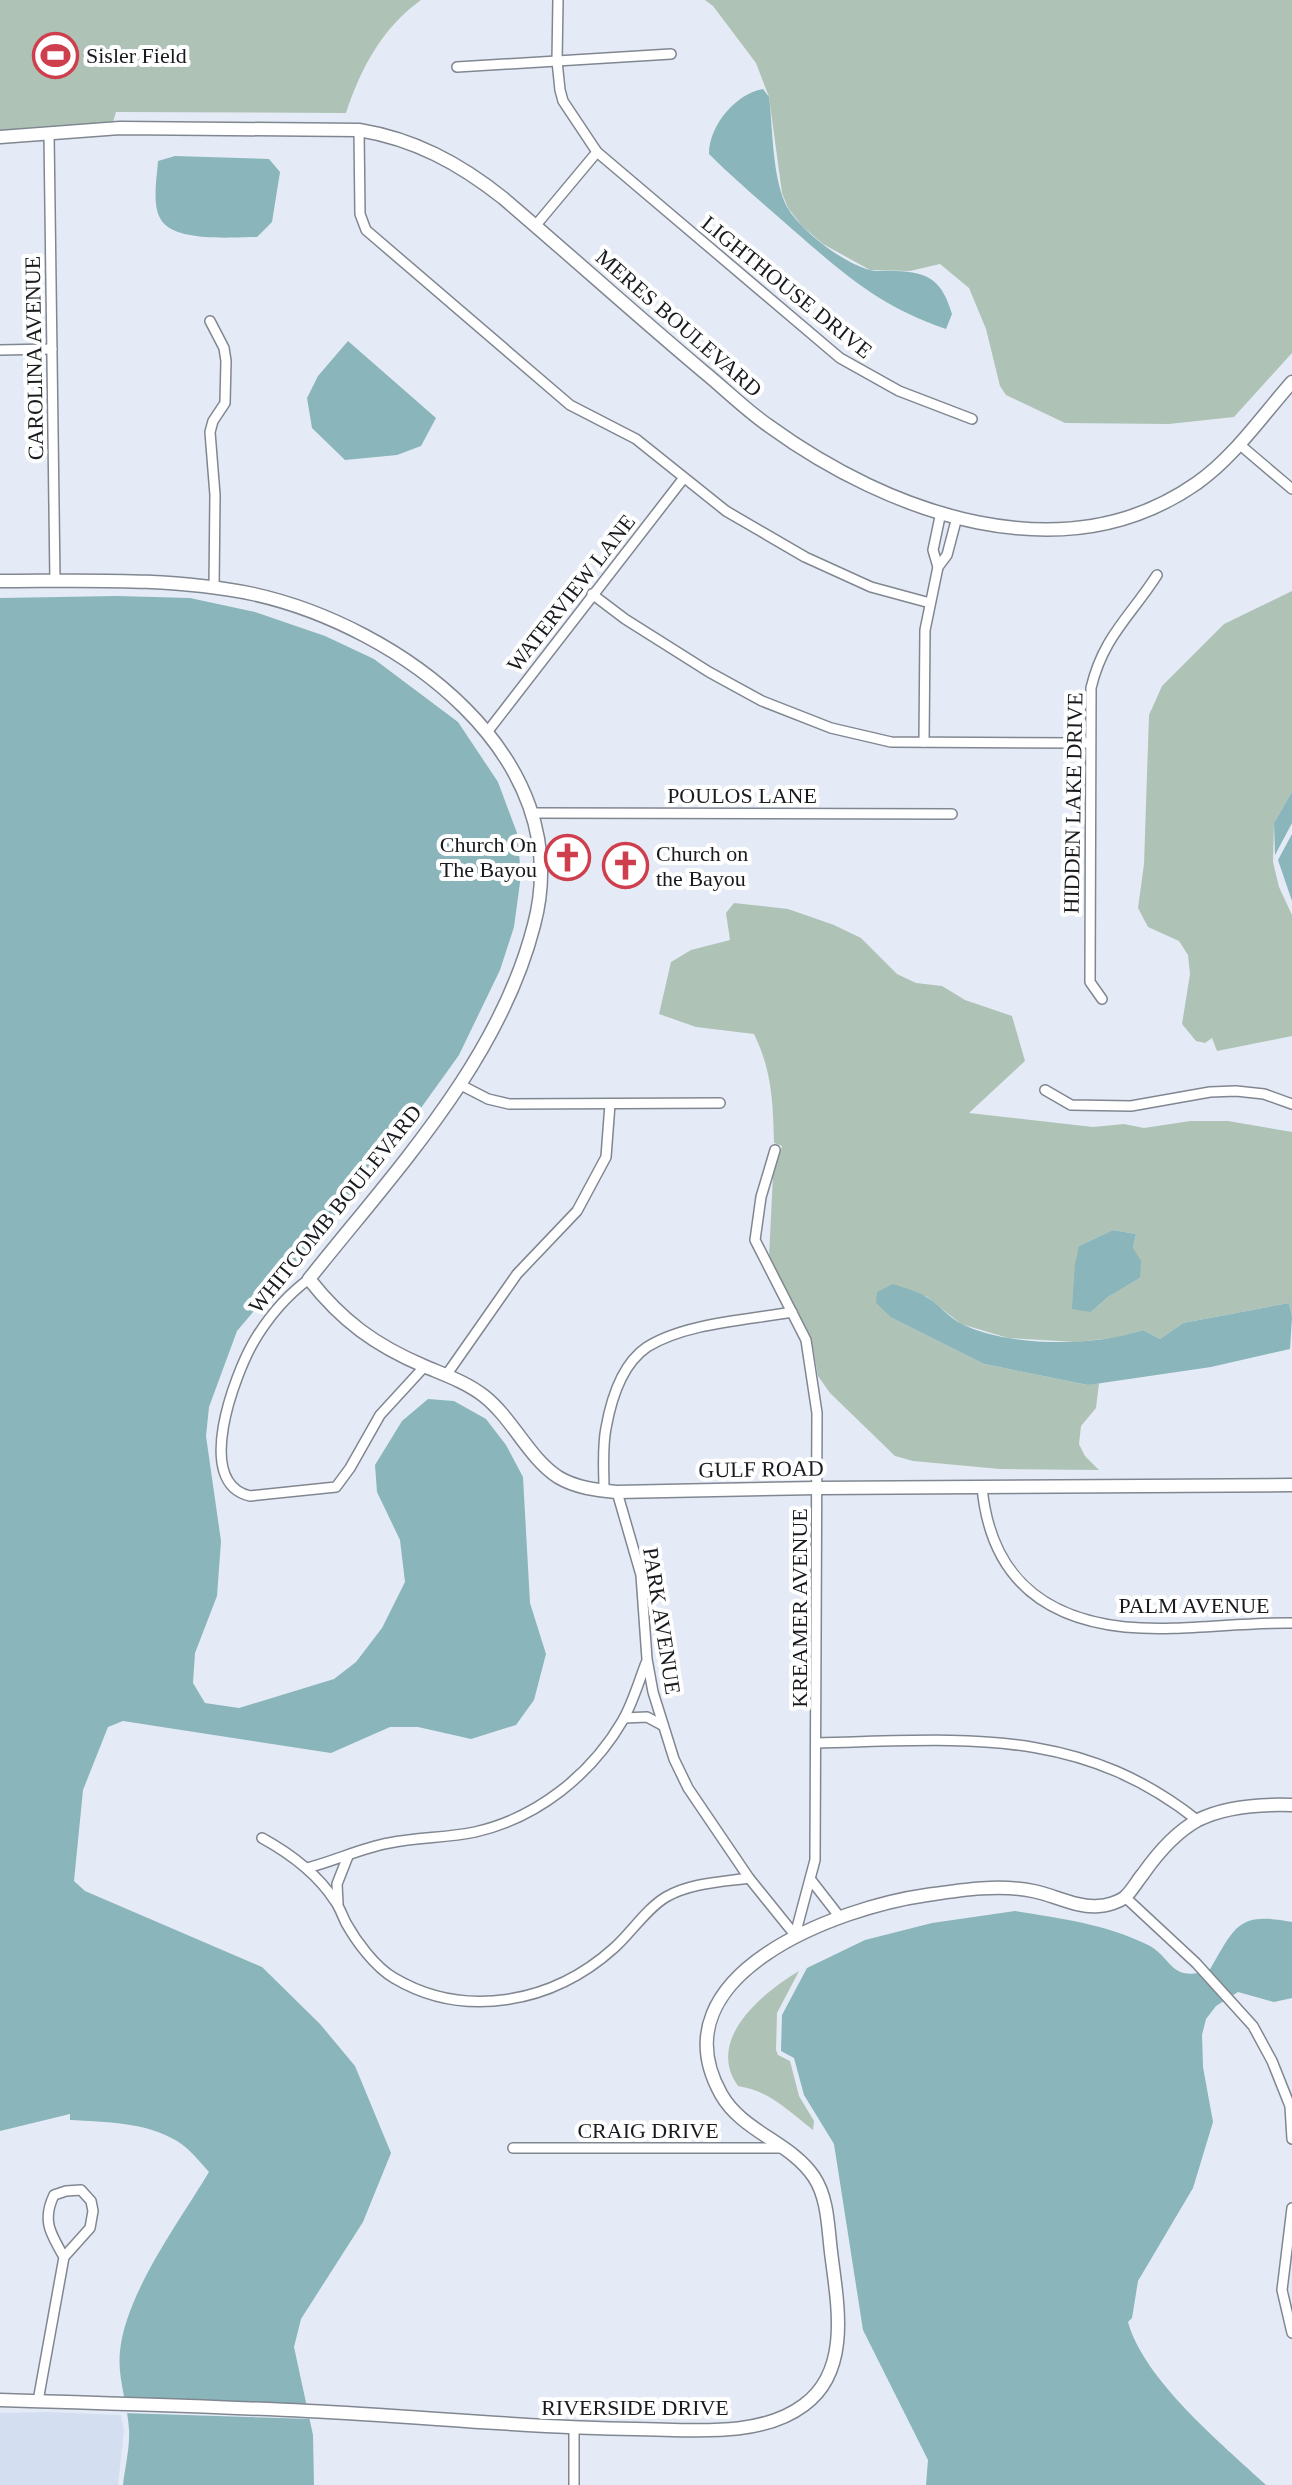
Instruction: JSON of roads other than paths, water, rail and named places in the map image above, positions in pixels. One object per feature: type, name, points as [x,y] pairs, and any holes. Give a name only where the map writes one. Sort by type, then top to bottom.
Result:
[{"type":"street","name":"LIGHTHOUSE DRIVE","points":[[558,0],[557,61],[563,101],[597,152],[840,358],[899,391],[972,419]]},
{"type":"street","points":[[457,67],[671,54]]},
{"type":"street","name":"MERES BOULEVARD","points":[[0,137],[120,128],[359,130],[388,136],[446,158],[536,225],[769,426],[820,459],[862,481],[941,512],[991,525],[1039,531],[1084,529],[1153,509],[1189,489],[1216,468],[1292,382]]},
{"type":"street","points":[[359,130],[360,214],[363,225],[533,375],[575,408],[636,439],[726,511],[805,557],[877,589],[930,603]]},
{"type":"street","name":"CAROLINA AVENUE","points":[[49,134],[55,581]]},
{"type":"street","points":[[536,225],[597,152]]},
{"type":"street","points":[[210,321],[224,348],[226,361],[225,403],[210,432],[215,495],[214,587]]},
{"type":"street","points":[[0,350],[52,349]]},
{"type":"street","points":[[1239,444],[1292,489]]},
{"type":"street","name":"WATERVIEW LANE","points":[[488,731],[683,479]]},
{"type":"street","points":[[938,567],[933,550],[941,512]]},
{"type":"street","points":[[924,742],[925,640],[930,603],[938,567],[947,555],[957,517]]},
{"type":"street","name":"HIDDEN LAKE DRIVE","points":[[1102,999],[1090,982],[1091,688],[1098,659],[1111,635],[1157,575]]},
{"type":"street","name":"WHITCOMB BOULEVARD","points":[[0,581],[134,582],[214,587],[253,594],[293,607],[371,640],[429,678],[488,731],[517,776],[531,813],[539,867],[535,922],[522,962],[505,1001],[459,1084],[424,1134],[309,1279],[284,1301],[253,1343],[227,1406],[221,1458],[227,1481],[245,1496],[336,1487],[380,1415],[425,1366]]},
{"type":"street","points":[[592,594],[709,672],[762,701],[831,728],[877,740],[1089,743]]},
{"type":"street","name":"POULOS LANE","points":[[531,813],[952,814]]},
{"type":"street","points":[[459,1084],[488,1099],[506,1104],[720,1103]]},
{"type":"street","points":[[1045,1090],[1071,1105],[1139,1105],[1210,1092],[1236,1091],[1264,1094],[1292,1104]]},
{"type":"street","points":[[447,1374],[517,1274],[577,1211],[606,1157],[610,1104]]},
{"type":"street","name":"KREAMER AVENUE","points":[[775,1150],[761,1197],[755,1240],[806,1340],[817,1413],[815,1860],[795,1935]]},
{"type":"street","name":"GULF ROAD","points":[[309,1279],[350,1325],[383,1346],[472,1388],[497,1408],[538,1458],[559,1477],[578,1486],[610,1491],[1292,1485]]},
{"type":"street","name":"PARK AVENUE","points":[[792,1312],[695,1328],[650,1346],[639,1355],[614,1395],[605,1434],[610,1491],[641,1575],[647,1659],[662,1725],[688,1788],[749,1878],[795,1935]]},
{"type":"street","name":"PALM AVENUE","points":[[982,1487],[989,1531],[1011,1573],[1033,1594],[1061,1611],[1124,1627],[1292,1623]]},
{"type":"street","points":[[307,1868],[386,1843],[478,1831],[532,1810],[576,1779],[601,1751],[624,1718],[647,1659]]},
{"type":"street","points":[[624,1718],[647,1717],[662,1725]]},
{"type":"street","points":[[816,1743],[960,1740],[1033,1745],[1126,1774],[1157,1791],[1197,1820]]},
{"type":"street","points":[[1292,1805],[1257,1805],[1197,1820],[1162,1849],[1125,1897],[1196,1963],[1236,2006],[1262,2041],[1291,2106],[1292,2139]]},
{"type":"street","points":[[262,1838],[289,1853],[307,1868],[338,1904],[353,1934],[390,1975],[437,1996],[462,2002],[480,2003],[530,1994],[570,1978],[613,1949],[664,1898],[699,1885],[749,1878]]},
{"type":"street","points":[[338,1904],[337,1884],[348,1856]]},
{"type":"street","points":[[811,1880],[839,1916]]},
{"type":"street","name":"RIVERSIDE DRIVE","points":[[0,2400],[311,2411],[574,2428],[743,2427],[784,2417],[816,2395],[827,2378],[838,2337],[838,2308],[828,2222],[822,2194],[814,2178],[783,2148],[737,2115],[723,2097],[711,2068],[708,2041],[713,2015],[734,1981],[795,1935],[839,1916],[909,1898],[969,1890],[1029,1890],[1098,1906],[1125,1897]]},
{"type":"street","name":"CRAIG DRIVE","points":[[513,2148],[783,2148]]},
{"type":"street","points":[[38,2401],[64,2257],[90,2228],[91,2201],[81,2190],[54,2195],[47,2209],[46,2224],[64,2257]]},
{"type":"street","points":[[1292,2208],[1282,2290],[1292,2333]]},
{"type":"street","points":[[574,2428],[574,2485]]},
{"type":"place","name":"Sisler Field","points":[[55,55]]},
{"type":"place","name":"Church On The Bayou","points":[[568,857]]},
{"type":"place","name":"Church on the Bayou","points":[[625,866]]}]
